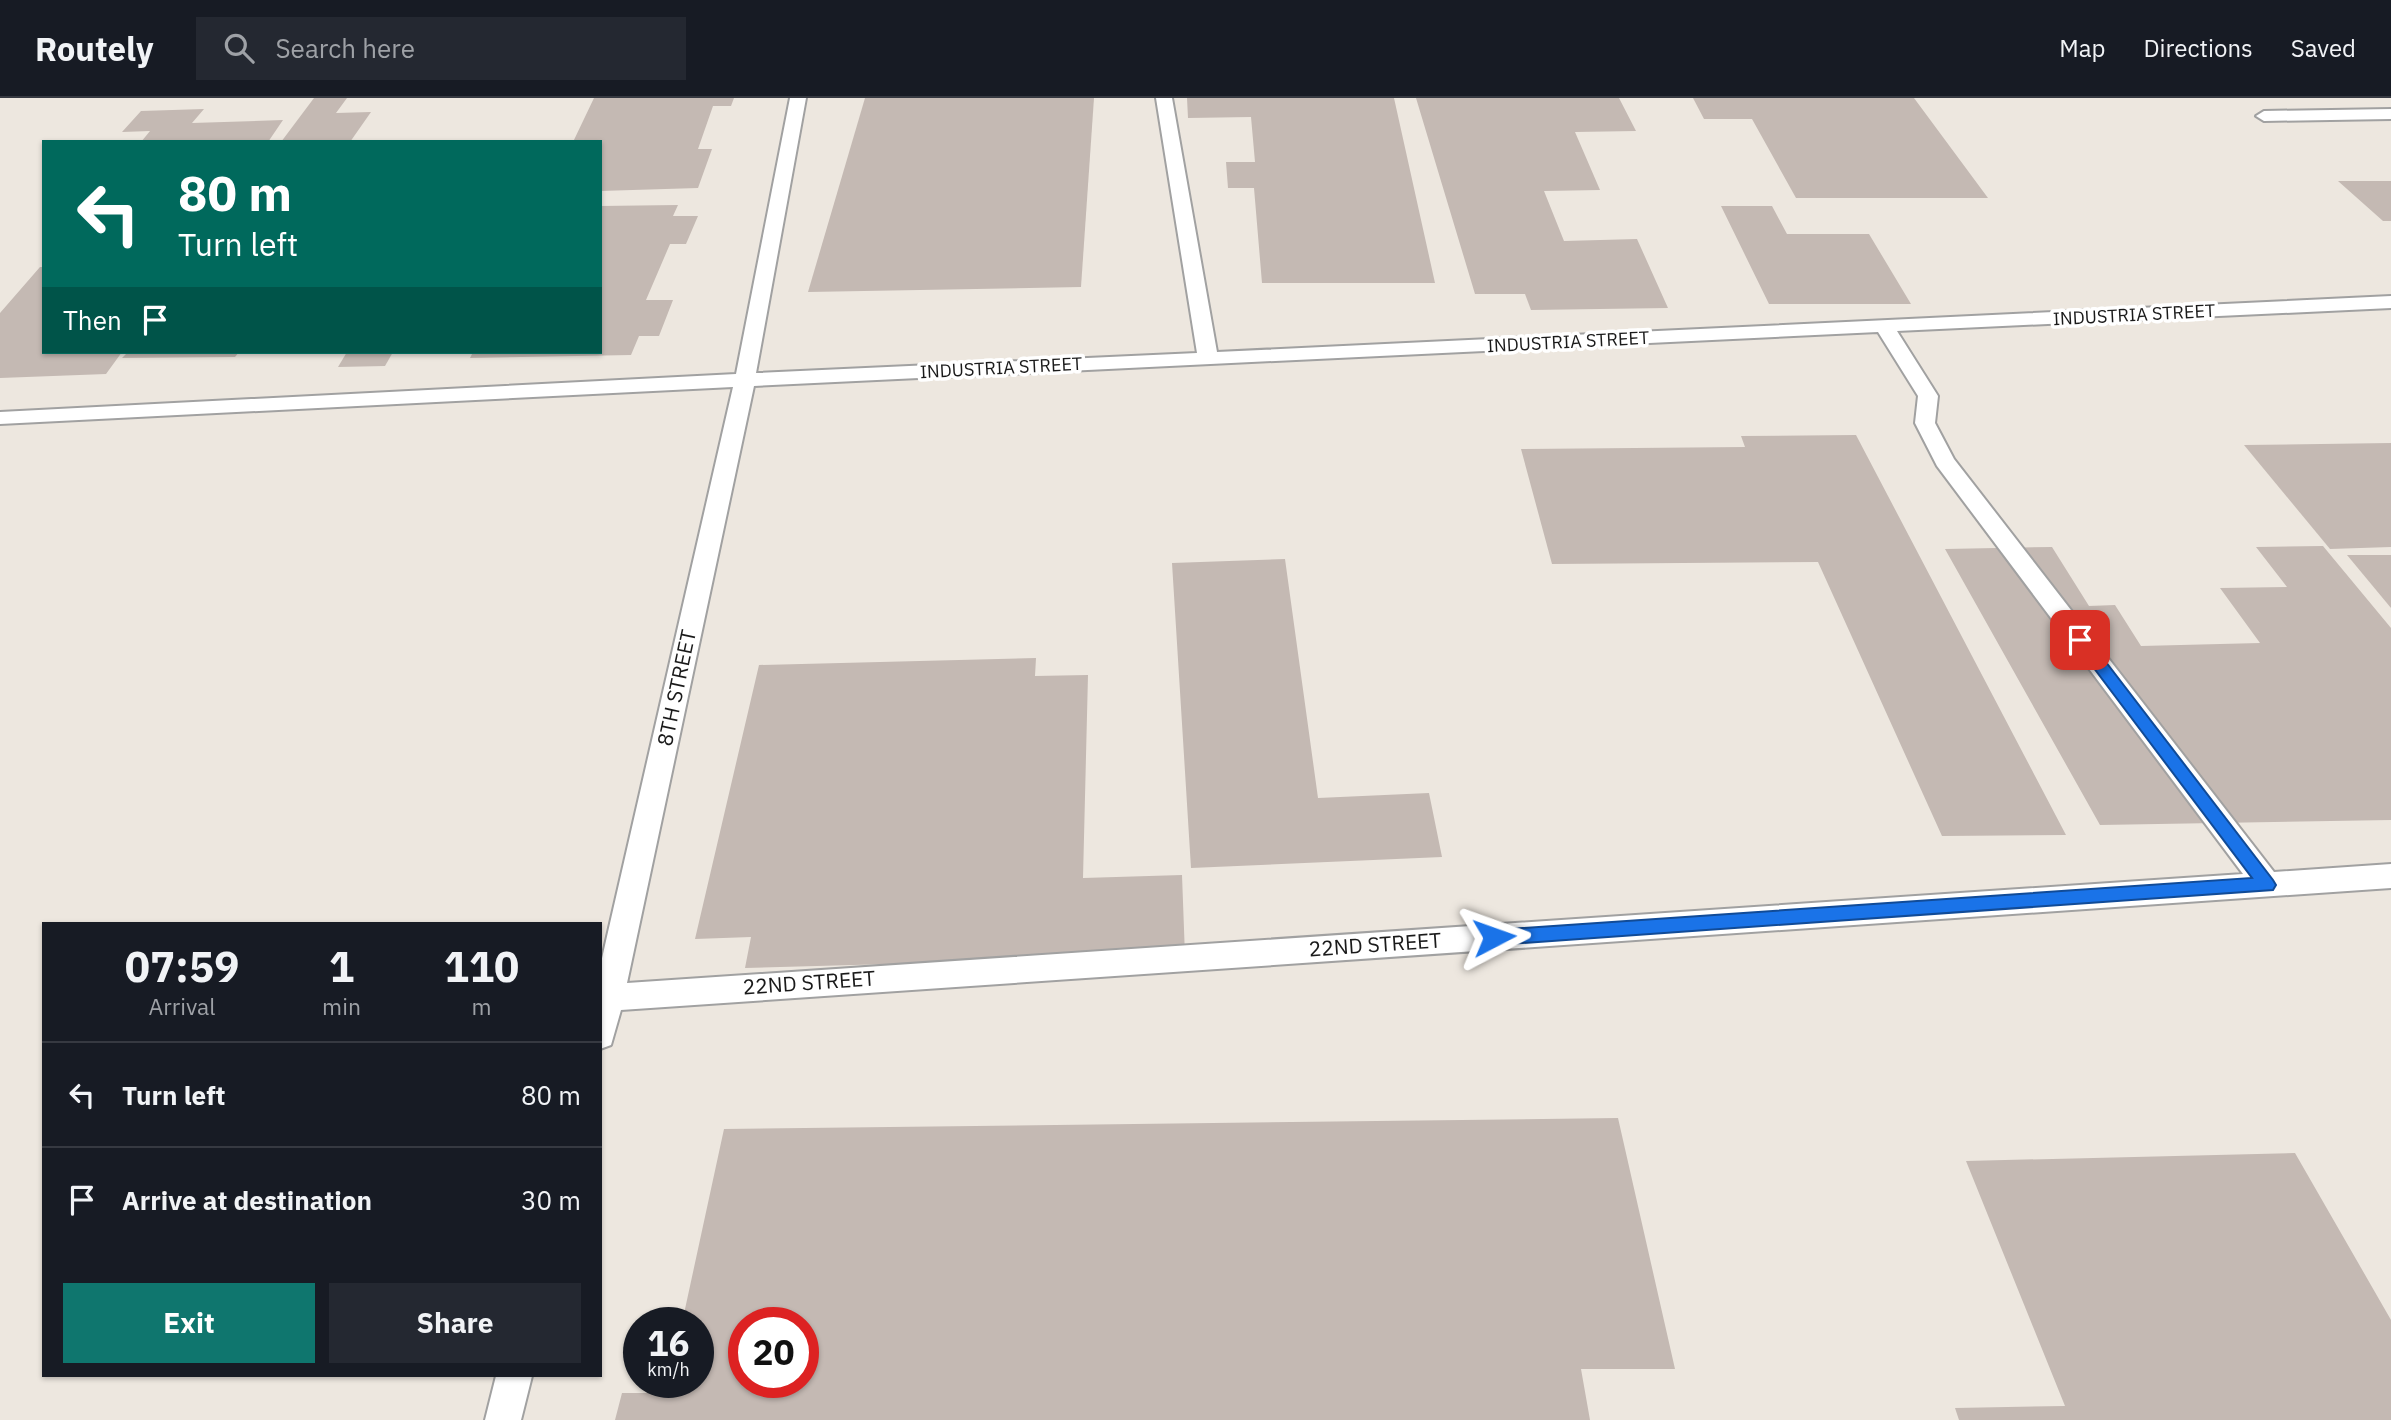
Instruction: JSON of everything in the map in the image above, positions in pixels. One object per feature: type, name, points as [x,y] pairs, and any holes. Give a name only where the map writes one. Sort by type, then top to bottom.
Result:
[{"type":"lane","points":[[744,380],[799,98]]},
{"type":"lane","points":[[1164,98],[1208,358]]},
{"type":"lane","points":[[2264,116],[2391,114]]},
{"type":"lane","name":"INDUSTRIA STREET","points":[[0,418],[2391,302]]},
{"type":"lane","points":[[1885,327],[1927,396],[1925,423],[1945,461],[2267,885]]},
{"type":"lane","name":"8TH STREET","points":[[602,1027],[744,380]]},
{"type":"lane","name":"22ND STREET","points":[[610,997],[2391,876]]},
{"type":"lane","points":[[503,1420],[514,1377]]},
{"type":"building","points":[[314,98],[347,98],[336,113],[371,112],[351,140],[282,140]]},
{"type":"building","points":[[594,98],[734,98],[731,106],[713,106],[698,149],[712,149],[698,188],[602,191],[602,140],[574,140]]},
{"type":"building","points":[[865,98],[1094,98],[1081,287],[808,292]]},
{"type":"building","points":[[1187,98],[1394,98],[1435,283],[1262,283],[1254,188],[1228,188],[1226,162],[1255,162],[1251,117],[1188,118]]},
{"type":"building","points":[[1416,98],[1619,98],[1636,131],[1575,132],[1600,190],[1544,191],[1564,241],[1637,239],[1668,308],[1531,310],[1525,294],[1475,294]]},
{"type":"building","points":[[1693,98],[1914,98],[1988,198],[1796,198],[1752,119],[1704,119]]},
{"type":"building","points":[[204,109],[192,123],[283,120],[269,140],[143,140],[150,131],[122,132],[141,111]]},
{"type":"building","points":[[2338,181],[2391,181],[2391,221],[2383,221]]},
{"type":"building","points":[[678,205],[673,216],[698,216],[686,244],[670,244],[646,300],[673,300],[659,336],[639,336],[631,355],[470,358],[472,354],[602,354],[602,206]]},
{"type":"building","points":[[1721,206],[1772,206],[1787,234],[1869,234],[1911,304],[1769,304]]},
{"type":"building","points":[[42,267],[42,354],[121,354],[106,374],[0,378],[0,313]]},
{"type":"building","points":[[126,354],[237,354],[235,357],[122,358]]},
{"type":"building","points":[[346,354],[392,354],[385,366],[338,367]]},
{"type":"building","points":[[1856,435],[2066,835],[1942,836],[1818,562],[1552,564],[1521,449],[1745,447],[1741,436]]},
{"type":"building","points":[[2391,443],[2391,547],[2330,549],[2244,445]]},
{"type":"building","points":[[2323,546],[2391,628],[2391,820],[2100,825],[1945,549],[2052,547],[2089,606],[2115,605],[2141,646],[2260,643],[2220,588],[2287,587],[2256,547]]},
{"type":"building","points":[[2347,555],[2391,555],[2391,608]]},
{"type":"building","points":[[1285,559],[1318,798],[1429,793],[1442,857],[1191,868],[1172,563]]},
{"type":"building","points":[[1036,658],[1035,676],[1088,675],[1083,878],[1182,875],[1185,956],[745,968],[751,937],[695,939],[759,665]]},
{"type":"building","points":[[1618,1118],[1675,1369],[1581,1369],[1590,1420],[615,1420],[622,1393],[623,1398],[714,1398],[714,1307],[685,1307],[724,1129]]},
{"type":"building","points":[[2295,1153],[2391,1320],[2391,1420],[1959,1420],[1955,1408],[2065,1406],[1966,1161]]},
{"type":"route","points":[[1494,937],[2267,885],[2080,640]]}]
